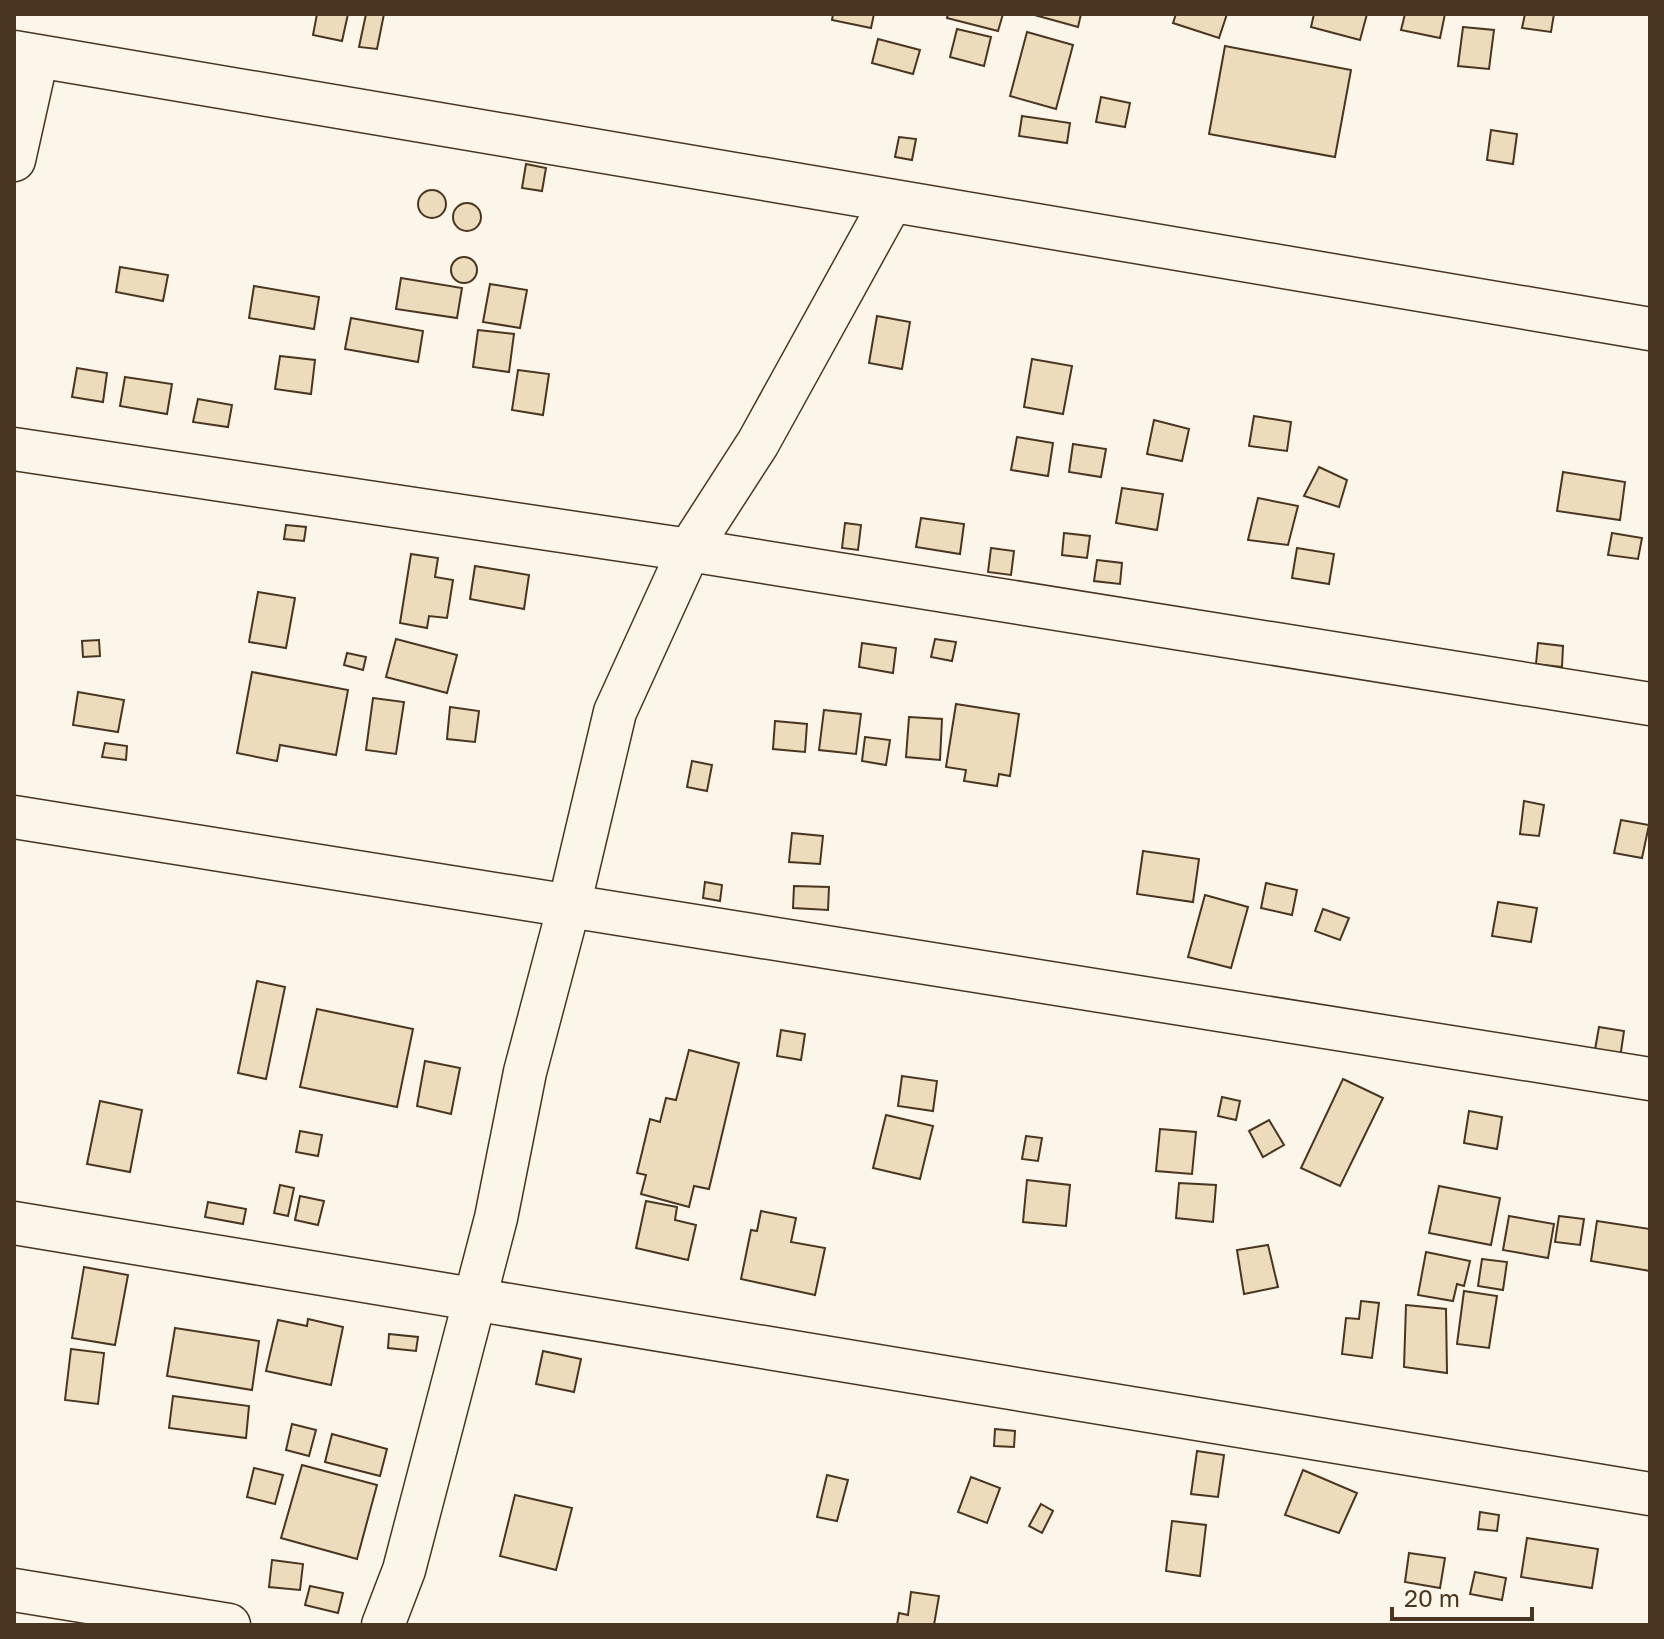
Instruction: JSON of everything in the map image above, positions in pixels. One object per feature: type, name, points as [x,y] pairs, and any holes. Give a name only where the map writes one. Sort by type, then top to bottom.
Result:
[{"type":"street","points":[[14,160],[25,54],[1650,329]]},
{"type":"street","points":[[383,1625],[404,1570],[496,1218],[525,1072],[569,906],[615,712],[689,550],[758,443],[891,202]]},
{"type":"street","points":[[14,449],[689,550],[1650,704]]},
{"type":"street","points":[[14,817],[1650,1079]]},
{"type":"street","points":[[14,1223],[1650,1494]]},
{"type":"street","points":[[14,1590],[229,1625]]},
{"type":"building","points":[[317,14],[348,14],[342,41],[313,35]]},
{"type":"building","points":[[366,14],[384,14],[377,49],[359,47]]},
{"type":"building","points":[[833,14],[874,14],[871,28],[832,20]]},
{"type":"building","points":[[948,14],[1003,14],[998,31],[947,18]]},
{"type":"building","points":[[1031,14],[1081,14],[1078,27]]},
{"type":"building","points":[[1176,14],[1227,14],[1219,38],[1173,23]]},
{"type":"building","points":[[1314,14],[1367,14],[1360,40],[1311,27]]},
{"type":"building","points":[[1405,14],[1445,14],[1440,38],[1401,30]]},
{"type":"building","points":[[1525,14],[1554,14],[1551,32],[1522,28]]},
{"type":"building","points":[[1463,27],[1494,30],[1489,69],[1458,66]]},
{"type":"building","points":[[957,29],[991,37],[984,66],[950,57]]},
{"type":"building","points":[[1027,32],[1073,45],[1056,109],[1010,96]]},
{"type":"building","points":[[878,39],[920,50],[913,74],[872,63]]},
{"type":"building","points":[[1225,46],[1351,70],[1335,157],[1209,134]]},
{"type":"building","points":[[1101,97],[1130,103],[1125,127],[1096,122]]},
{"type":"building","points":[[1022,116],[1070,123],[1067,143],[1019,136]]},
{"type":"building","points":[[1491,130],[1517,134],[1513,164],[1487,160]]},
{"type":"building","points":[[899,137],[916,139],[912,160],[895,157]]},
{"type":"building","points":[[526,164],[546,168],[542,191],[522,188]]},
{"type":"building","points":[[432,190],[442,194],[446,204],[442,214],[432,218],[422,214],[418,204],[422,194]]},
{"type":"building","points":[[467,203],[477,207],[481,217],[477,227],[467,231],[457,227],[453,217],[457,207]]},
{"type":"building","points":[[464,257],[473,261],[477,270],[473,279],[464,283],[455,279],[451,270],[455,261]]},
{"type":"building","points":[[120,267],[168,275],[163,301],[116,292]]},
{"type":"building","points":[[401,278],[462,288],[457,318],[396,309]]},
{"type":"building","points":[[490,284],[527,290],[520,328],[483,322]]},
{"type":"building","points":[[254,286],[319,297],[314,329],[249,318]]},
{"type":"building","points":[[877,316],[910,322],[902,369],[869,363]]},
{"type":"building","points":[[351,318],[423,331],[418,362],[345,349]]},
{"type":"building","points":[[478,330],[514,334],[509,372],[473,367]]},
{"type":"building","points":[[280,356],[315,360],[311,394],[275,389]]},
{"type":"building","points":[[1032,359],[1072,366],[1063,414],[1024,407]]},
{"type":"building","points":[[77,368],[107,373],[103,402],[72,397]]},
{"type":"building","points":[[518,370],[549,374],[543,415],[512,410]]},
{"type":"building","points":[[125,377],[172,384],[167,414],[120,406]]},
{"type":"building","points":[[198,399],[232,405],[228,427],[193,422]]},
{"type":"building","points":[[1254,416],[1291,422],[1287,451],[1249,446]]},
{"type":"building","points":[[1154,420],[1189,429],[1182,461],[1147,454]]},
{"type":"building","points":[[1017,437],[1053,443],[1048,476],[1011,470]]},
{"type":"building","points":[[1073,444],[1106,449],[1101,477],[1069,472]]},
{"type":"building","points":[[1319,467],[1347,480],[1339,507],[1304,496]]},
{"type":"building","points":[[1563,472],[1625,482],[1620,520],[1557,511]]},
{"type":"building","points":[[1122,488],[1163,494],[1157,530],[1116,523]]},
{"type":"building","points":[[1258,498],[1298,506],[1288,545],[1248,540]]},
{"type":"building","points":[[921,518],[964,524],[960,554],[916,547]]},
{"type":"building","points":[[845,523],[861,525],[858,550],[842,548]]},
{"type":"building","points":[[286,525],[306,527],[304,541],[284,539]]},
{"type":"building","points":[[1064,533],[1090,536],[1087,558],[1062,555]]},
{"type":"building","points":[[1612,533],[1642,538],[1638,559],[1608,555]]},
{"type":"building","points":[[991,548],[1014,551],[1011,575],[988,572]]},
{"type":"building","points":[[1297,548],[1334,554],[1329,584],[1292,578]]},
{"type":"building","points":[[411,554],[438,558],[435,577],[453,580],[447,618],[429,616],[427,628],[400,623]]},
{"type":"building","points":[[1097,560],[1122,563],[1120,584],[1094,581]]},
{"type":"building","points":[[475,566],[529,575],[524,609],[470,599]]},
{"type":"building","points":[[258,592],[295,598],[286,648],[249,642]]},
{"type":"building","points":[[396,639],[457,655],[447,693],[386,677]]},
{"type":"building","points":[[935,639],[956,642],[952,661],[931,657]]},
{"type":"building","points":[[99,640],[100,656],[83,657],[82,641]]},
{"type":"building","points":[[862,643],[896,648],[893,673],[859,667]]},
{"type":"building","points":[[1538,643],[1563,646],[1562,667],[1536,664]]},
{"type":"building","points":[[347,653],[366,657],[363,670],[344,665]]},
{"type":"building","points":[[252,672],[348,690],[336,755],[280,745],[277,761],[237,753]]},
{"type":"building","points":[[78,692],[124,700],[118,732],[73,725]]},
{"type":"building","points":[[373,698],[404,702],[396,754],[366,750]]},
{"type":"building","points":[[956,704],[1019,714],[1010,776],[999,774],[997,786],[964,781],[966,770],[946,767]]},
{"type":"building","points":[[450,707],[479,711],[475,742],[447,739]]},
{"type":"building","points":[[824,710],[861,714],[856,754],[819,750]]},
{"type":"building","points":[[909,717],[942,719],[940,760],[906,757]]},
{"type":"building","points":[[775,721],[807,724],[805,752],[773,749]]},
{"type":"building","points":[[865,737],[890,740],[886,765],[862,761]]},
{"type":"building","points":[[105,743],[127,746],[126,760],[102,757]]},
{"type":"building","points":[[692,761],[712,765],[707,791],[687,787]]},
{"type":"building","points":[[1524,801],[1544,805],[1539,836],[1520,834]]},
{"type":"building","points":[[1621,820],[1649,825],[1642,858],[1614,853]]},
{"type":"building","points":[[792,833],[823,836],[820,864],[789,862]]},
{"type":"building","points":[[1143,851],[1199,859],[1193,902],[1137,894]]},
{"type":"building","points":[[705,882],[722,885],[720,901],[703,898]]},
{"type":"building","points":[[1266,883],[1297,890],[1292,915],[1261,908]]},
{"type":"building","points":[[794,886],[829,887],[828,910],[793,908]]},
{"type":"building","points":[[1205,895],[1248,907],[1231,968],[1188,957]]},
{"type":"building","points":[[1498,902],[1537,908],[1531,942],[1492,936]]},
{"type":"building","points":[[1323,909],[1349,918],[1340,940],[1315,931]]},
{"type":"building","points":[[257,981],[285,987],[266,1079],[238,1073]]},
{"type":"building","points":[[317,1009],[413,1029],[397,1107],[300,1087]]},
{"type":"building","points":[[1599,1027],[1624,1031],[1619,1065],[1593,1061]]},
{"type":"building","points":[[781,1030],[805,1034],[801,1060],[777,1056]]},
{"type":"building","points":[[689,1050],[739,1063],[709,1189],[694,1186],[689,1207],[641,1194],[646,1175],[637,1173],[650,1119],[660,1122],[666,1098],[676,1100]]},
{"type":"building","points":[[425,1061],[460,1068],[451,1114],[417,1106]]},
{"type":"building","points":[[902,1076],[937,1081],[933,1111],[898,1106]]},
{"type":"building","points":[[1343,1079],[1383,1098],[1340,1186],[1301,1168]]},
{"type":"building","points":[[1222,1097],[1240,1101],[1236,1120],[1218,1116]]},
{"type":"building","points":[[100,1101],[142,1110],[130,1172],[87,1164]]},
{"type":"building","points":[[1469,1111],[1502,1117],[1497,1149],[1464,1143]]},
{"type":"building","points":[[886,1115],[933,1126],[920,1179],[873,1168]]},
{"type":"building","points":[[1269,1120],[1284,1145],[1263,1157],[1249,1131]]},
{"type":"building","points":[[1160,1129],[1196,1132],[1192,1174],[1156,1171]]},
{"type":"building","points":[[300,1131],[322,1135],[318,1156],[296,1152]]},
{"type":"building","points":[[1026,1136],[1042,1138],[1038,1161],[1022,1159]]},
{"type":"building","points":[[1027,1180],[1070,1185],[1066,1226],[1023,1222]]},
{"type":"building","points":[[1179,1183],[1216,1185],[1213,1222],[1176,1218]]},
{"type":"building","points":[[280,1185],[294,1188],[288,1216],[274,1213]]},
{"type":"building","points":[[1439,1186],[1500,1198],[1491,1245],[1429,1233]]},
{"type":"building","points":[[300,1196],[324,1201],[318,1225],[295,1220]]},
{"type":"building","points":[[646,1201],[677,1207],[675,1220],[696,1225],[688,1260],[636,1248]]},
{"type":"building","points":[[208,1202],[246,1209],[243,1224],[205,1217]]},
{"type":"building","points":[[761,1211],[796,1218],[791,1242],[825,1248],[815,1295],[741,1279],[751,1230],[757,1231]]},
{"type":"building","points":[[1509,1216],[1554,1224],[1548,1258],[1503,1250]]},
{"type":"building","points":[[1559,1216],[1584,1219],[1580,1245],[1555,1242]]},
{"type":"building","points":[[1597,1221],[1650,1229],[1650,1271],[1591,1261]]},
{"type":"building","points":[[1268,1245],[1278,1287],[1244,1294],[1237,1250]]},
{"type":"building","points":[[1426,1252],[1470,1261],[1464,1286],[1457,1284],[1453,1301],[1418,1295]]},
{"type":"building","points":[[1482,1259],[1507,1262],[1503,1290],[1478,1286]]},
{"type":"building","points":[[84,1267],[128,1275],[115,1345],[72,1338]]},
{"type":"building","points":[[1464,1291],[1497,1296],[1489,1348],[1457,1344]]},
{"type":"building","points":[[1361,1301],[1379,1303],[1372,1358],[1342,1354],[1346,1318],[1359,1319]]},
{"type":"building","points":[[1406,1305],[1446,1309],[1447,1373],[1404,1367]]},
{"type":"building","points":[[308,1319],[343,1327],[331,1385],[266,1371],[278,1320],[307,1326]]},
{"type":"building","points":[[175,1328],[259,1341],[252,1390],[167,1376]]},
{"type":"building","points":[[389,1334],[418,1337],[416,1351],[388,1348]]},
{"type":"building","points":[[71,1349],[104,1353],[98,1404],[65,1400]]},
{"type":"building","points":[[543,1351],[581,1359],[574,1392],[536,1384]]},
{"type":"building","points":[[173,1396],[249,1406],[246,1438],[169,1428]]},
{"type":"building","points":[[292,1424],[316,1430],[309,1456],[286,1450]]},
{"type":"building","points":[[995,1429],[1015,1431],[1014,1447],[994,1446]]},
{"type":"building","points":[[332,1434],[387,1449],[380,1476],[325,1462]]},
{"type":"building","points":[[1197,1451],[1224,1455],[1218,1497],[1191,1494]]},
{"type":"building","points":[[302,1465],[377,1485],[357,1559],[281,1538]]},
{"type":"building","points":[[254,1468],[283,1475],[275,1504],[247,1497]]},
{"type":"building","points":[[1303,1470],[1357,1493],[1339,1533],[1285,1515]]},
{"type":"building","points":[[827,1475],[848,1480],[837,1521],[817,1517]]},
{"type":"building","points":[[971,1477],[1000,1488],[987,1523],[958,1512]]},
{"type":"building","points":[[515,1495],[572,1508],[556,1570],[500,1556]]},
{"type":"building","points":[[1041,1504],[1053,1511],[1042,1533],[1029,1526]]},
{"type":"building","points":[[1480,1512],[1499,1515],[1497,1531],[1478,1529]]},
{"type":"building","points":[[1172,1521],[1206,1525],[1200,1576],[1166,1571]]},
{"type":"building","points":[[1527,1538],[1598,1549],[1592,1588],[1521,1577]]},
{"type":"building","points":[[1409,1553],[1445,1558],[1440,1588],[1405,1582]]},
{"type":"building","points":[[272,1560],[303,1564],[300,1590],[269,1587]]},
{"type":"building","points":[[1475,1572],[1506,1578],[1502,1600],[1470,1594]]},
{"type":"building","points":[[310,1586],[343,1593],[338,1613],[305,1605]]},
{"type":"building","points":[[911,1592],[939,1596],[934,1625],[897,1625],[899,1613],[908,1615]]}]
